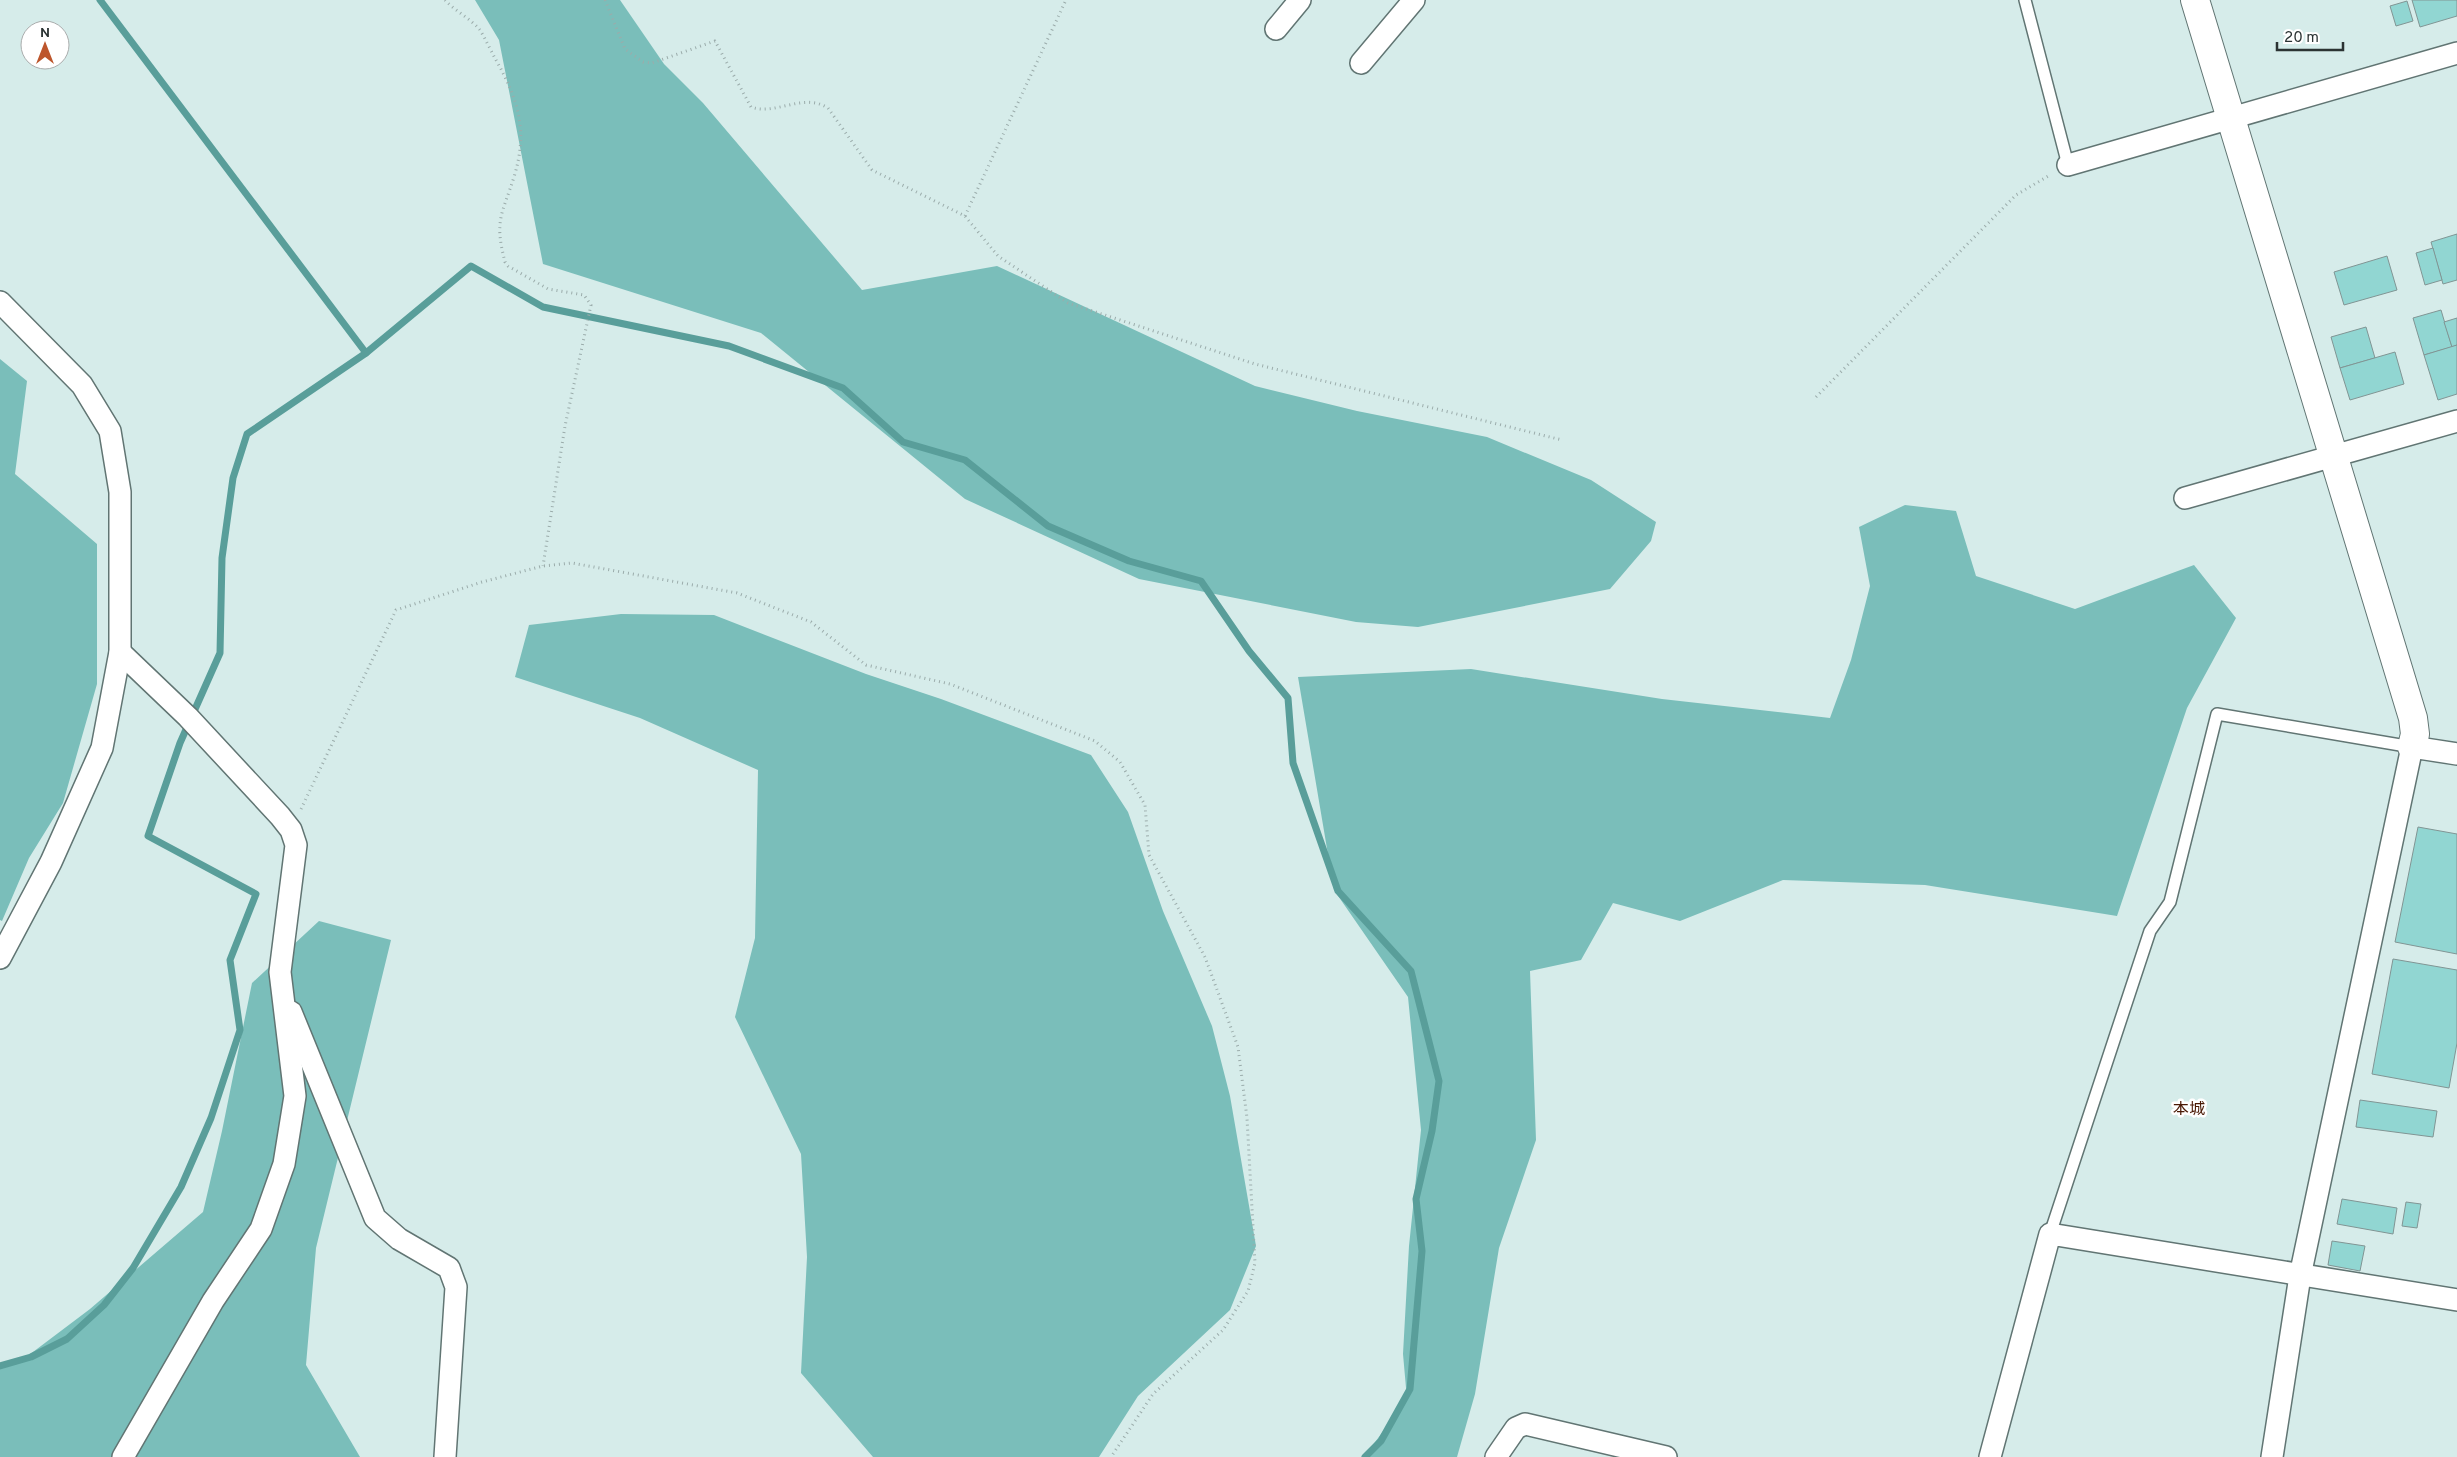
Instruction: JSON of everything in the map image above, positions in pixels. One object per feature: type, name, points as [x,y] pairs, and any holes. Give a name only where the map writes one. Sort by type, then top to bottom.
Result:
[{"type":"street","points":[[1276,29],[1300,0]]},
{"type":"street","points":[[1361,63],[1414,0]]},
{"type":"street","points":[[2195,0],[2413,718],[2415,734],[2300,1276],[2272,1457]]},
{"type":"street","points":[[2068,165],[2457,53]]},
{"type":"street","points":[[0,302],[82,385],[110,431],[120,492],[120,652],[102,748],[51,862],[0,958]]},
{"type":"street","points":[[2185,498],[2334,458],[2457,421]]},
{"type":"street","points":[[120,652],[188,717],[292,830],[296,845],[280,972],[295,1096],[284,1164],[261,1229],[213,1301],[123,1457]]},
{"type":"street","points":[[2412,747],[2457,754]]},
{"type":"street","points":[[281,989],[375,1218],[399,1239],[449,1268],[456,1287],[445,1457]]},
{"type":"street","points":[[1990,1457],[2050,1234],[2457,1300]]},
{"type":"street","points":[[1496,1457],[1516,1428],[1525,1424],[1666,1457]]},
{"type":"lane","points":[[2025,0],[2068,165]]},
{"type":"lane","points":[[2050,1234],[2150,931],[2170,902],[2217,714],[2412,747]]},
{"type":"path","points":[[445,0],[479,29],[512,88],[519,114],[522,138],[520,150],[514,176],[500,216],[499,230],[505,262],[508,266],[548,289],[584,294],[591,304],[565,426],[543,566]]},
{"type":"path","points":[[605,0],[625,49],[634,57],[644,62],[652,63],[715,41],[751,107],[760,110],[811,101],[820,103],[828,108],[872,170],[965,216],[998,256],[1068,303],[1255,364],[1562,440]]},
{"type":"path","points":[[965,216],[1066,0]]},
{"type":"path","points":[[1816,397],[2016,195],[2068,165]]},
{"type":"path","points":[[292,830],[396,610],[482,582],[543,566],[572,564],[737,594],[811,622],[866,665],[950,684],[1095,742],[1120,762],[1145,806],[1149,855],[1205,957],[1238,1047],[1247,1118],[1255,1264],[1248,1291],[1223,1330],[1153,1394],[1111,1457]]},
{"type":"shaded area","points":[[475,0],[620,0],[664,64],[703,103],[862,290],[997,266],[1255,386],[1357,411],[1487,437],[1591,480],[1656,522],[1651,541],[1610,589],[1418,627],[1356,622],[1139,579],[965,499],[761,333],[543,264],[499,40]]},
{"type":"shaded area","points":[[0,359],[27,381],[15,474],[97,544],[97,684],[63,803],[29,858],[2,921],[0,920]]},
{"type":"shaded area","points":[[1905,505],[1956,511],[1976,576],[2075,609],[2194,565],[2236,618],[2187,708],[2117,916],[1925,885],[1783,880],[1680,921],[1613,903],[1581,960],[1530,971],[1536,1140],[1499,1248],[1475,1394],[1457,1457],[1364,1457],[1407,1399],[1403,1354],[1409,1246],[1421,1130],[1408,997],[1334,890],[1298,677],[1471,669],[1662,699],[1830,718],[1851,660],[1870,586],[1859,527]]},
{"type":"shaded area","points":[[621,614],[714,615],[866,674],[941,699],[1091,755],[1128,812],[1163,911],[1212,1026],[1230,1096],[1256,1246],[1230,1310],[1138,1396],[1099,1457],[873,1457],[801,1373],[807,1257],[801,1154],[735,1017],[755,938],[758,770],[640,718],[515,677],[529,625]]},
{"type":"shaded area","points":[[319,921],[391,940],[316,1248],[306,1365],[360,1457],[0,1457],[0,1364],[29,1355],[90,1309],[203,1212],[222,1131],[252,983]]},
{"type":"building","points":[[2412,0],[2457,0],[2457,16],[2420,27]]},
{"type":"building","points":[[2407,1],[2413,21],[2396,26],[2390,6]]},
{"type":"building","points":[[2457,234],[2457,280],[2443,284],[2431,242]]},
{"type":"building","points":[[2433,248],[2442,280],[2425,285],[2416,253]]},
{"type":"building","points":[[2387,256],[2397,290],[2344,305],[2334,272]]},
{"type":"building","points":[[2441,310],[2452,347],[2424,355],[2413,318]]},
{"type":"building","points":[[2457,318],[2457,345],[2452,347],[2444,322]]},
{"type":"building","points":[[2366,327],[2375,358],[2340,368],[2331,337]]},
{"type":"building","points":[[2457,345],[2457,394],[2438,400],[2424,355]]},
{"type":"building","points":[[2395,352],[2404,384],[2350,400],[2340,368]]},
{"type":"building","points":[[2418,827],[2457,834],[2457,954],[2395,942]]},
{"type":"building","points":[[2393,959],[2457,970],[2457,1043],[2449,1088],[2372,1074]]},
{"type":"building","points":[[2360,1100],[2437,1111],[2433,1137],[2356,1127]]},
{"type":"building","points":[[2342,1199],[2397,1208],[2393,1234],[2337,1224]]},
{"type":"building","points":[[2406,1202],[2421,1204],[2417,1228],[2402,1226]]},
{"type":"building","points":[[2332,1241],[2365,1246],[2360,1271],[2328,1265]]},
{"type":"waterway","points":[[100,0],[366,353]]},
{"type":"waterway","points":[[0,1366],[31,1357],[67,1339],[104,1305],[133,1268],[181,1187],[211,1118],[240,1030],[230,960],[256,894],[148,836],[180,743],[220,653],[222,558],[233,478],[247,434],[366,353],[471,266],[543,307],[729,346],[843,388],[903,442],[965,460],[1048,526],[1129,561],[1201,581],[1249,651],[1288,698],[1293,763],[1338,891],[1411,971],[1439,1081],[1432,1131],[1416,1199],[1422,1251],[1410,1389],[1381,1441],[1365,1457]]},
{"type":"district","name":"本城","points":[[2189,1110]]}]
